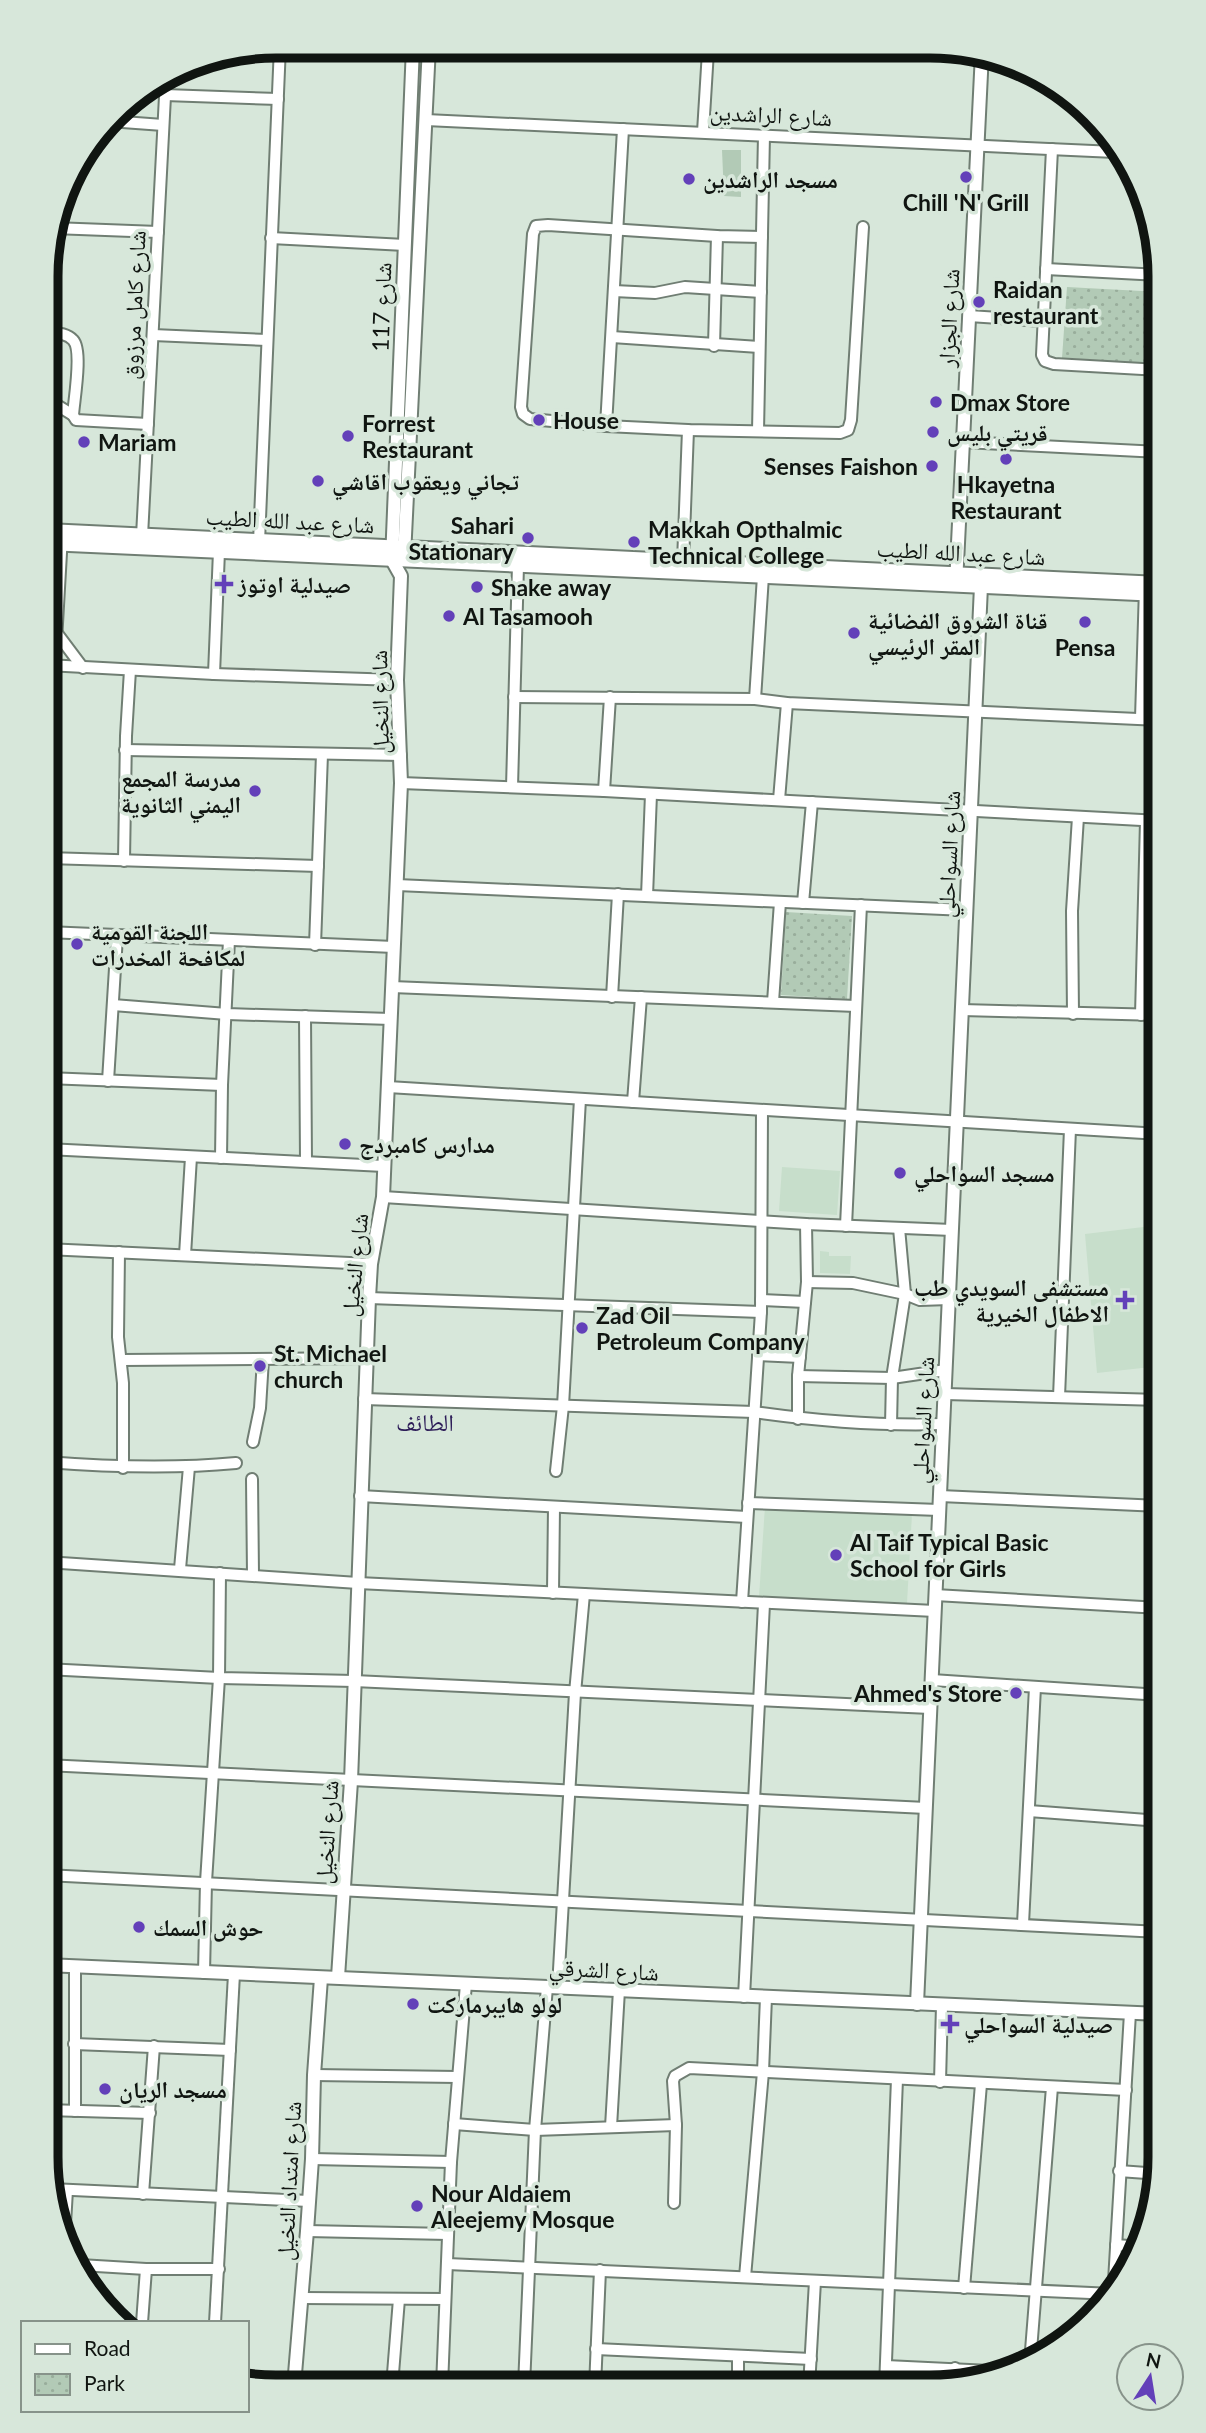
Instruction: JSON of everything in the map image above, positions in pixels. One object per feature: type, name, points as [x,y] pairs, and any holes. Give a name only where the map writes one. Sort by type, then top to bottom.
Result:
[{"type":"main road","name":"شارع عبد الله الطيب","points":[[58,537],[142,536],[259,542],[398,557],[518,565],[683,562],[957,580]]},
{"type":"main road","name":"شارع عبد الله الطيب","points":[[58,537],[219,551],[583,563],[763,576],[957,580],[1148,591]]},
{"type":"street","points":[[259,542],[280,58]]},
{"type":"street","name":"شارع 117","points":[[398,557],[405,245],[413,58]]},
{"type":"street","name":"شارع 117","points":[[398,557],[428,58]]},
{"type":"street","points":[[703,132],[708,58]]},
{"type":"street","name":"شارع الجزار","points":[[957,580],[982,64]]},
{"type":"street","points":[[412,85],[427,86]]},
{"type":"street","name":"شارع كامل مرزوق","points":[[142,536],[165,88]]},
{"type":"street","points":[[165,95],[278,99]]},
{"type":"street","name":"شارع الراشدين","points":[[426,120],[1109,152]]},
{"type":"street","points":[[122,122],[163,125]]},
{"type":"street","points":[[606,426],[623,129]]},
{"type":"street","points":[[758,431],[764,135]]},
{"type":"street","points":[[1052,149],[1042,355],[1045,361],[1054,364],[1148,369]]},
{"type":"street","points":[[762,237],[536,226],[533,234],[521,407],[523,414],[530,419],[606,426],[840,433],[848,430],[851,420],[863,227]]},
{"type":"street","points":[[63,228],[158,232]]},
{"type":"street","points":[[713,345],[717,236]]},
{"type":"street","points":[[271,238],[405,245]]},
{"type":"street","points":[[1046,270],[1148,274]]},
{"type":"street","points":[[614,291],[655,293],[685,287],[761,292]]},
{"type":"street","points":[[970,316],[1044,321]]},
{"type":"street","points":[[58,333],[72,338],[78,348],[73,415]]},
{"type":"street","points":[[153,335],[267,340]]},
{"type":"street","points":[[612,337],[759,347]]},
{"type":"street","points":[[58,406],[76,420],[148,424]]},
{"type":"street","points":[[683,562],[688,430]]},
{"type":"street","points":[[963,442],[1148,451]]},
{"type":"street","points":[[214,674],[219,551]]},
{"type":"street","name":"شارع النخيل","points":[[338,1977],[351,1781],[369,1298],[371,1264],[383,1197],[397,885],[401,783],[397,680],[401,589],[398,557]]},
{"type":"street","points":[[512,787],[518,565]]},
{"type":"street","points":[[755,699],[763,576]]},
{"type":"street","name":"شارع السواحلي","points":[[917,2004],[981,581]]},
{"type":"street","points":[[1141,718],[1148,619]]},
{"type":"street","points":[[58,635],[83,668]]},
{"type":"street","points":[[58,666],[397,680]]},
{"type":"street","points":[[124,861],[125,750],[130,670]]},
{"type":"street","points":[[514,696],[755,699],[787,703],[1148,719]]},
{"type":"street","points":[[604,791],[610,696]]},
{"type":"street","points":[[779,800],[787,703]]},
{"type":"street","points":[[125,750],[401,755]]},
{"type":"street","points":[[315,945],[322,754]]},
{"type":"street","points":[[401,783],[604,791],[1146,821],[1141,1015]]},
{"type":"street","points":[[647,896],[651,794]]},
{"type":"street","points":[[803,903],[812,802]]},
{"type":"street","points":[[1073,1014],[1072,911],[1079,817]]},
{"type":"street","points":[[58,858],[318,866]]},
{"type":"street","points":[[397,885],[966,910]]},
{"type":"street","points":[[612,997],[618,894]]},
{"type":"street","points":[[774,1002],[780,902]]},
{"type":"street","points":[[846,1226],[861,905]]},
{"type":"street","points":[[58,933],[394,947]]},
{"type":"street","points":[[108,1081],[117,936]]},
{"type":"street","points":[[221,1158],[229,940]]},
{"type":"street","points":[[392,987],[856,1006]]},
{"type":"street","points":[[633,1102],[641,997]]},
{"type":"street","points":[[113,1005],[227,1014],[391,1019]]},
{"type":"street","points":[[962,1010],[1148,1015]]},
{"type":"street","points":[[305,1016],[306,1162]]},
{"type":"street","points":[[58,1079],[222,1085]]},
{"type":"street","points":[[388,1087],[1148,1134]]},
{"type":"street","points":[[556,1471],[563,1406],[580,1098]]},
{"type":"street","points":[[742,1602],[761,1312],[762,1110]]},
{"type":"street","points":[[1059,1397],[1070,1129]]},
{"type":"street","points":[[58,1150],[384,1166]]},
{"type":"street","points":[[185,1255],[191,1157]]},
{"type":"street","points":[[383,1197],[806,1224],[952,1230]]},
{"type":"street","points":[[798,1419],[798,1376],[807,1282],[806,1224]]},
{"type":"street","points":[[891,1425],[892,1378],[905,1294],[900,1228]]},
{"type":"street","points":[[58,1249],[371,1264]]},
{"type":"street","points":[[119,1252],[118,1337],[122,1360],[123,1468]]},
{"type":"street","points":[[807,1282],[853,1283],[905,1294],[920,1300],[949,1300]]},
{"type":"street","points":[[369,1298],[761,1312]]},
{"type":"street","points":[[761,1300],[805,1302]]},
{"type":"street","points":[[758,1355],[800,1357]]},
{"type":"street","points":[[122,1360],[366,1358]]},
{"type":"street","points":[[253,1442],[260,1408],[263,1359]]},
{"type":"street","points":[[798,1376],[892,1378],[946,1370]]},
{"type":"street","points":[[944,1394],[1148,1400]]},
{"type":"street","points":[[364,1399],[754,1412],[798,1419],[891,1425],[943,1424]]},
{"type":"street","points":[[58,1463],[123,1468],[236,1463]]},
{"type":"street","points":[[180,1569],[189,1467]]},
{"type":"street","points":[[252,1479],[253,1574]]},
{"type":"street","points":[[360,1496],[747,1517]]},
{"type":"street","points":[[940,1496],[1148,1505]]},
{"type":"street","points":[[748,1503],[939,1510]]},
{"type":"street","points":[[553,1593],[554,1507]]},
{"type":"street","points":[[58,1563],[358,1583],[935,1611]]},
{"type":"street","points":[[204,1973],[206,1882],[219,1678],[220,1573]]},
{"type":"street","points":[[525,2375],[535,2130],[562,1901],[584,1594]]},
{"type":"street","points":[[936,1595],[1148,1607]]},
{"type":"street","points":[[744,1997],[764,1604]]},
{"type":"street","points":[[58,1670],[930,1708]]},
{"type":"street","points":[[932,1680],[1148,1694]]},
{"type":"street","points":[[1023,1924],[1035,1687]]},
{"type":"street","points":[[58,1766],[926,1808]]},
{"type":"street","points":[[1029,1811],[1148,1820]]},
{"type":"street","points":[[58,1876],[1148,1931]]},
{"type":"street","name":"شارع الشرقي","points":[[58,1965],[1148,2014]]},
{"type":"street","points":[[75,1966],[75,2111]]},
{"type":"street","points":[[215,2321],[234,1974]]},
{"type":"street","name":"شارع امتداد النخيل","points":[[295,2375],[303,2298],[321,1978]]},
{"type":"street","points":[[442,2375],[451,2162],[467,1984]]},
{"type":"street","points":[[611,2127],[619,1990]]},
{"type":"street","points":[[745,2277],[763,2072],[766,1997]]},
{"type":"street","points":[[940,2081],[942,2005]]},
{"type":"street","points":[[1114,2273],[1130,2013]]},
{"type":"street","points":[[74,2044],[230,2050]]},
{"type":"street","points":[[143,2194],[154,2046]]},
{"type":"street","points":[[674,2203],[676,2125],[673,2081],[675,2076],[689,2068],[1126,2090]]},
{"type":"street","points":[[314,2075],[457,2077]]},
{"type":"street","points":[[886,2375],[897,2079]]},
{"type":"street","points":[[964,2288],[981,2084]]},
{"type":"street","points":[[1031,2351],[1052,2087]]},
{"type":"street","points":[[58,2110],[150,2113]]},
{"type":"street","points":[[454,2124],[535,2130],[676,2125]]},
{"type":"street","points":[[312,2159],[451,2162]]},
{"type":"street","points":[[1119,2171],[1148,2173]]},
{"type":"street","points":[[61,2190],[309,2201]]},
{"type":"street","points":[[65,2216],[67,2190]]},
{"type":"street","points":[[307,2231],[448,2234]]},
{"type":"street","points":[[1116,2245],[1129,2246]]},
{"type":"street","points":[[447,2264],[1098,2295]]},
{"type":"street","points":[[87,2265],[219,2269]]},
{"type":"street","points":[[142,2321],[146,2269]]},
{"type":"street","points":[[595,2375],[600,2270]]},
{"type":"street","points":[[810,2375],[815,2281]]},
{"type":"street","points":[[303,2298],[445,2299]]},
{"type":"street","points":[[393,2375],[399,2299]]},
{"type":"street","points":[[596,2349],[738,2358],[811,2359]]},
{"type":"street","points":[[738,2358],[738,2375]]},
{"type":"street","points":[[886,2366],[978,2370]]},
{"type":"street","points":[[955,2368],[955,2373]]},
{"type":"shaded area","points":[[782,1167],[840,1171],[837,1215],[779,1211]]},
{"type":"shaded area","name":"مستشفى السويدي طب الاطفال الخيرية","points":[[1148,1226],[1148,1367],[1097,1373],[1085,1234]]},
{"type":"shaded area","points":[[820,1251],[829,1252],[829,1256],[851,1256],[850,1274],[820,1273]]},
{"type":"shaded area","name":"Al Taif Typical Basic School for Girls","points":[[765,1506],[912,1514],[907,1603],[759,1597]]},
{"type":"green space","points":[[722,150],[741,150],[741,197],[724,196]]},
{"type":"green space","points":[[1067,287],[1148,291],[1148,363],[1062,358]]},
{"type":"green space","points":[[786,912],[852,916],[847,999],[781,995]]},
{"type":"place","name":"Chill 'N' Grill","points":[[966,177]]},
{"type":"place","name":"مسجد الراشدين","points":[[689,179]]},
{"type":"place","name":"Raidan restaurant","points":[[979,302]]},
{"type":"place","name":"Dmax Store","points":[[936,402]]},
{"type":"place","name":"House","points":[[539,420]]},
{"type":"place","name":"قريتي بليس","points":[[933,432]]},
{"type":"place","name":"Forrest Restaurant","points":[[348,436]]},
{"type":"place","name":"Mariam","points":[[84,442]]},
{"type":"place","name":"Hkayetna Restaurant","points":[[1006,459]]},
{"type":"place","name":"Senses Faishon","points":[[932,466]]},
{"type":"place","name":"تجاني ويعقوب اقاشي","points":[[318,481]]},
{"type":"place","name":"Sahari Stationary","points":[[528,538]]},
{"type":"place","name":"Makkah Opthalmic Technical College","points":[[634,542]]},
{"type":"place","name":"صيدلية اوتوز","points":[[224,584]]},
{"type":"place","name":"Shake away","points":[[477,587]]},
{"type":"place","name":"Al Tasamooh","points":[[449,616]]},
{"type":"place","name":"Pensa","points":[[1085,622]]},
{"type":"place","name":"قناة الشروق الفضائية المقر الرئيسي","points":[[854,633]]},
{"type":"place","name":"مدرسة المجمع اليمني الثانوية","points":[[255,791]]},
{"type":"place","name":"اللجنة القومية لمكافحة المخدرات","points":[[77,944]]},
{"type":"place","name":"مدارس كامبردج","points":[[345,1144]]},
{"type":"place","name":"مسجد السواحلي","points":[[900,1173]]},
{"type":"place","name":"مستشفى السويدي طب الاطفال الخيرية","points":[[1125,1300]]},
{"type":"place","name":"Zad Oil Petroleum Company","points":[[582,1328]]},
{"type":"place","name":"St. Michael church","points":[[260,1366]]},
{"type":"place","name":"Al Taif Typical Basic School for Girls","points":[[836,1555]]},
{"type":"place","name":"Ahmed's Store","points":[[1016,1693]]},
{"type":"place","name":"حوش السمك","points":[[139,1927]]},
{"type":"place","name":"لولو هايبرماركت","points":[[413,2004]]},
{"type":"place","name":"صيدلية السواحلي","points":[[950,2024]]},
{"type":"place","name":"مسجد الريان","points":[[105,2089]]},
{"type":"place","name":"Nour Aldaiem Aleejemy Mosque","points":[[417,2206]]},
{"type":"district","name":"الطائف","points":[[425,1421]]}]
